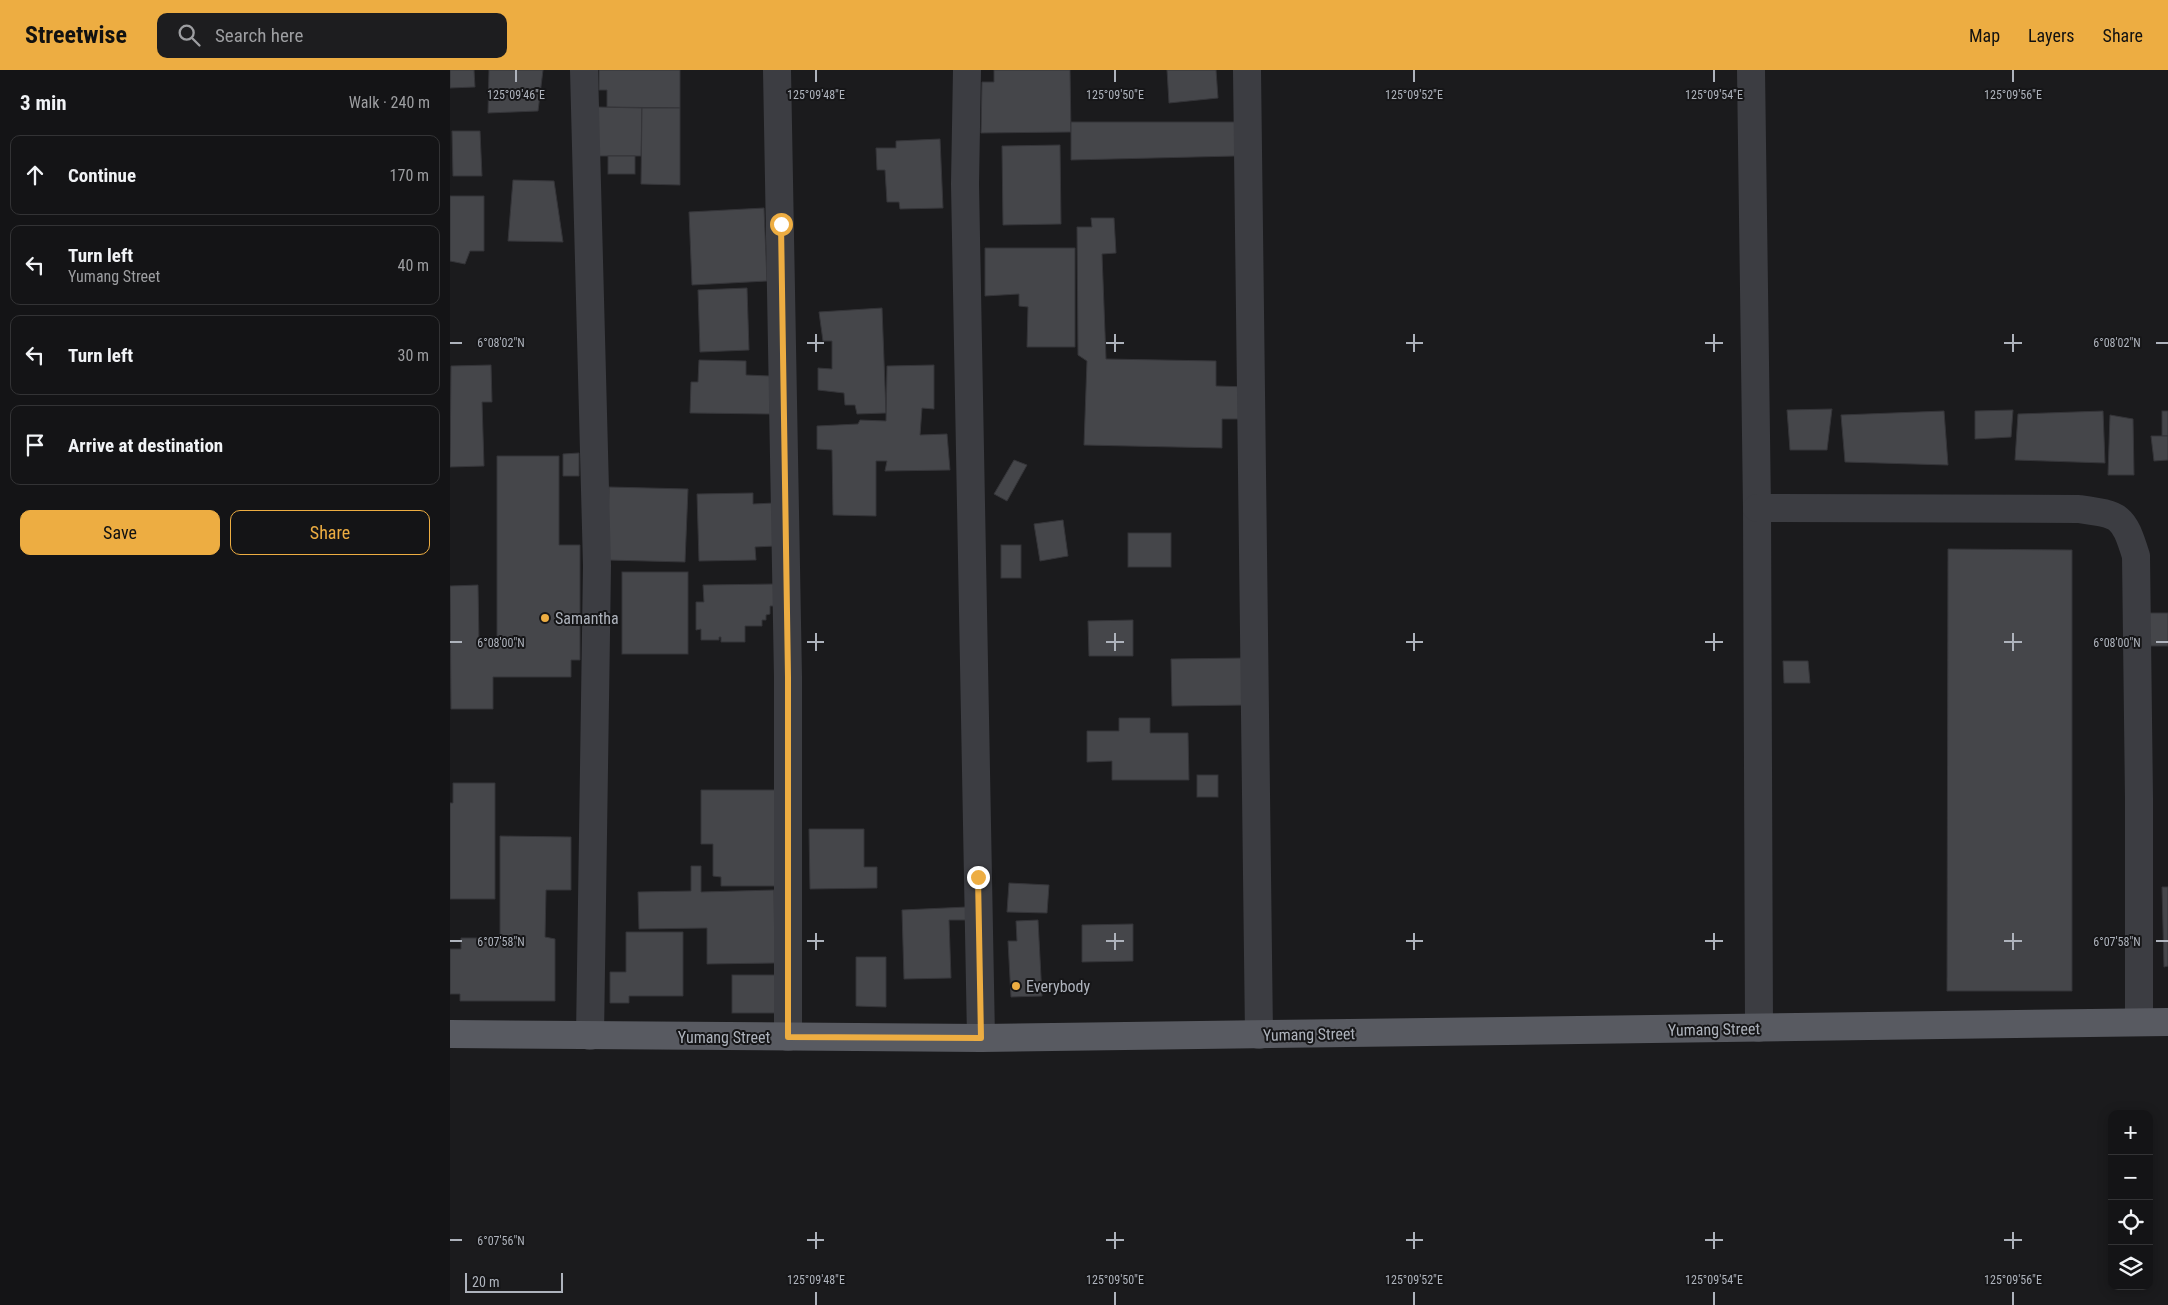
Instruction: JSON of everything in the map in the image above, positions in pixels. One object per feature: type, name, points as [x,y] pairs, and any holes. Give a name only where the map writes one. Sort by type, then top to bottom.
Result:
[{"type":"main road","name":"Yumang Street","points":[[450,1034],[981,1038],[2168,1022]]},
{"type":"street","points":[[584,70],[597,566],[590,1036]]},
{"type":"street","points":[[777,70],[788,686],[788,1037]]},
{"type":"street","points":[[966,70],[966,204],[981,1038]]},
{"type":"street","points":[[1248,70],[1259,1035]]},
{"type":"street","points":[[1751,70],[1757,508],[1759,1028]]},
{"type":"street","points":[[1757,508],[2079,509],[2109,513],[2122,520],[2129,533],[2136,556],[2139,1022]]},
{"type":"building","points":[[450,70],[474,70],[475,87],[450,88]]},
{"type":"building","points":[[489,70],[543,70],[538,111],[488,113]]},
{"type":"building","points":[[599,70],[680,70],[680,108],[607,107],[607,90],[599,90]]},
{"type":"building","points":[[994,70],[1070,70],[1071,132],[981,133],[982,82],[994,82]]},
{"type":"building","points":[[1167,70],[1216,70],[1218,98],[1169,103]]},
{"type":"building","points":[[598,107],[642,108],[641,156],[597,156]]},
{"type":"building","points":[[642,108],[680,108],[680,185],[641,184]]},
{"type":"building","points":[[1071,122],[1236,122],[1235,156],[1071,160]]},
{"type":"building","points":[[452,131],[480,131],[482,176],[453,176]]},
{"type":"building","points":[[940,139],[943,208],[900,209],[899,202],[887,202],[885,170],[877,170],[876,148],[896,148],[896,141]]},
{"type":"building","points":[[1060,145],[1061,224],[1003,225],[1002,146]]},
{"type":"building","points":[[608,156],[635,156],[635,174],[608,174]]},
{"type":"building","points":[[513,180],[554,181],[563,242],[508,241]]},
{"type":"building","points":[[450,196],[484,196],[484,251],[470,251],[465,264],[450,261]]},
{"type":"building","points":[[764,208],[767,281],[692,285],[689,212]]},
{"type":"building","points":[[1091,218],[1114,218],[1116,253],[1102,254],[1106,359],[1216,361],[1216,386],[1250,387],[1248,419],[1222,419],[1222,448],[1084,445],[1087,361],[1078,355],[1077,227],[1092,227]]},
{"type":"building","points":[[985,248],[1075,248],[1075,347],[1027,347],[1028,307],[1019,306],[1019,294],[985,296]]},
{"type":"building","points":[[747,288],[749,350],[700,352],[698,290]]},
{"type":"building","points":[[882,308],[886,413],[857,414],[855,405],[845,405],[844,393],[818,390],[818,368],[832,369],[832,341],[823,341],[819,312]]},
{"type":"building","points":[[699,360],[746,361],[746,375],[770,376],[770,414],[690,413],[691,382],[698,382]]},
{"type":"building","points":[[491,365],[492,402],[482,402],[484,466],[450,467],[451,366]]},
{"type":"building","points":[[934,365],[934,409],[922,408],[920,435],[947,434],[950,470],[885,471],[887,461],[876,461],[876,516],[833,515],[832,450],[817,449],[817,426],[858,424],[860,420],[886,421],[887,366]]},
{"type":"building","points":[[1832,409],[1827,450],[1790,450],[1787,410]]},
{"type":"building","points":[[2013,410],[2011,437],[1975,439],[1975,411]]},
{"type":"building","points":[[1944,411],[1948,465],[1845,462],[1841,415]]},
{"type":"building","points":[[2103,411],[2105,463],[2015,460],[2018,414]]},
{"type":"building","points":[[2162,411],[2168,411],[2168,436],[2162,436]]},
{"type":"building","points":[[2110,415],[2133,419],[2134,475],[2108,475]]},
{"type":"building","points":[[2151,436],[2168,436],[2168,460],[2154,461]]},
{"type":"building","points":[[579,453],[579,476],[563,476],[563,454]]},
{"type":"building","points":[[497,456],[559,456],[559,545],[580,545],[580,660],[571,660],[571,677],[493,677],[493,709],[451,709],[450,586],[478,585],[479,643],[497,643]]},
{"type":"building","points":[[1014,460],[1027,465],[1007,501],[994,494]]},
{"type":"building","points":[[609,487],[688,489],[685,562],[607,560]]},
{"type":"building","points":[[753,493],[753,504],[774,503],[775,546],[755,547],[756,560],[699,561],[697,494]]},
{"type":"building","points":[[1063,520],[1068,556],[1040,561],[1034,524]]},
{"type":"building","points":[[1128,533],[1171,533],[1171,567],[1128,567]]},
{"type":"building","points":[[1001,545],[1021,545],[1021,578],[1001,578]]},
{"type":"building","points":[[1948,549],[2072,550],[2072,991],[1947,991]]},
{"type":"building","points":[[622,572],[688,572],[688,654],[622,654]]},
{"type":"building","points":[[775,584],[776,606],[770,606],[770,614],[766,615],[766,620],[762,620],[762,626],[745,626],[745,642],[721,642],[721,637],[719,637],[719,640],[701,640],[701,629],[696,630],[696,602],[704,602],[703,585]]},
{"type":"building","points":[[2147,613],[2168,613],[2168,646],[2147,646]]},
{"type":"building","points":[[1133,620],[1133,656],[1089,656],[1088,621]]},
{"type":"building","points":[[1246,658],[1247,705],[1172,706],[1171,659]]},
{"type":"building","points":[[1783,661],[1808,661],[1810,683],[1784,683]]},
{"type":"building","points":[[1119,718],[1150,718],[1150,733],[1188,733],[1189,780],[1112,780],[1112,761],[1087,762],[1087,731],[1119,731]]},
{"type":"building","points":[[1197,775],[1218,775],[1218,797],[1197,797]]},
{"type":"building","points":[[453,783],[495,783],[495,899],[450,899],[450,803],[453,803]]},
{"type":"building","points":[[701,790],[778,790],[778,886],[721,886],[721,877],[713,876],[713,844],[701,844]]},
{"type":"building","points":[[809,829],[864,829],[864,867],[877,867],[877,888],[810,889]]},
{"type":"building","points":[[500,836],[571,837],[571,890],[546,890],[545,937],[555,939],[555,1001],[460,1001],[460,994],[450,994],[450,949],[461,949],[461,938],[500,938]]},
{"type":"building","points":[[691,866],[701,866],[701,892],[774,890],[775,963],[707,964],[707,928],[639,929],[638,892],[691,891]]},
{"type":"building","points":[[1009,883],[1049,885],[1047,913],[1007,912]]},
{"type":"building","points":[[2162,887],[2168,887],[2168,966],[2164,967]]},
{"type":"building","points":[[967,907],[968,920],[949,920],[951,978],[904,979],[902,910]]},
{"type":"building","points":[[1038,920],[1042,996],[1011,997],[1008,941],[1017,941],[1016,921]]},
{"type":"building","points":[[1133,924],[1133,961],[1082,962],[1082,925]]},
{"type":"building","points":[[626,932],[683,932],[683,996],[629,996],[629,1003],[610,1003],[610,972],[626,972]]},
{"type":"building","points":[[856,957],[886,957],[886,1007],[856,1006]]},
{"type":"building","points":[[732,975],[783,975],[783,1013],[732,1013]]},
{"type":"place","name":"Samantha","points":[[545,618]]},
{"type":"place","name":"Everybody","points":[[1016,986]]},
{"type":"route","points":[[781,224],[790,878],[788,1037],[981,1038],[978,877]]}]
